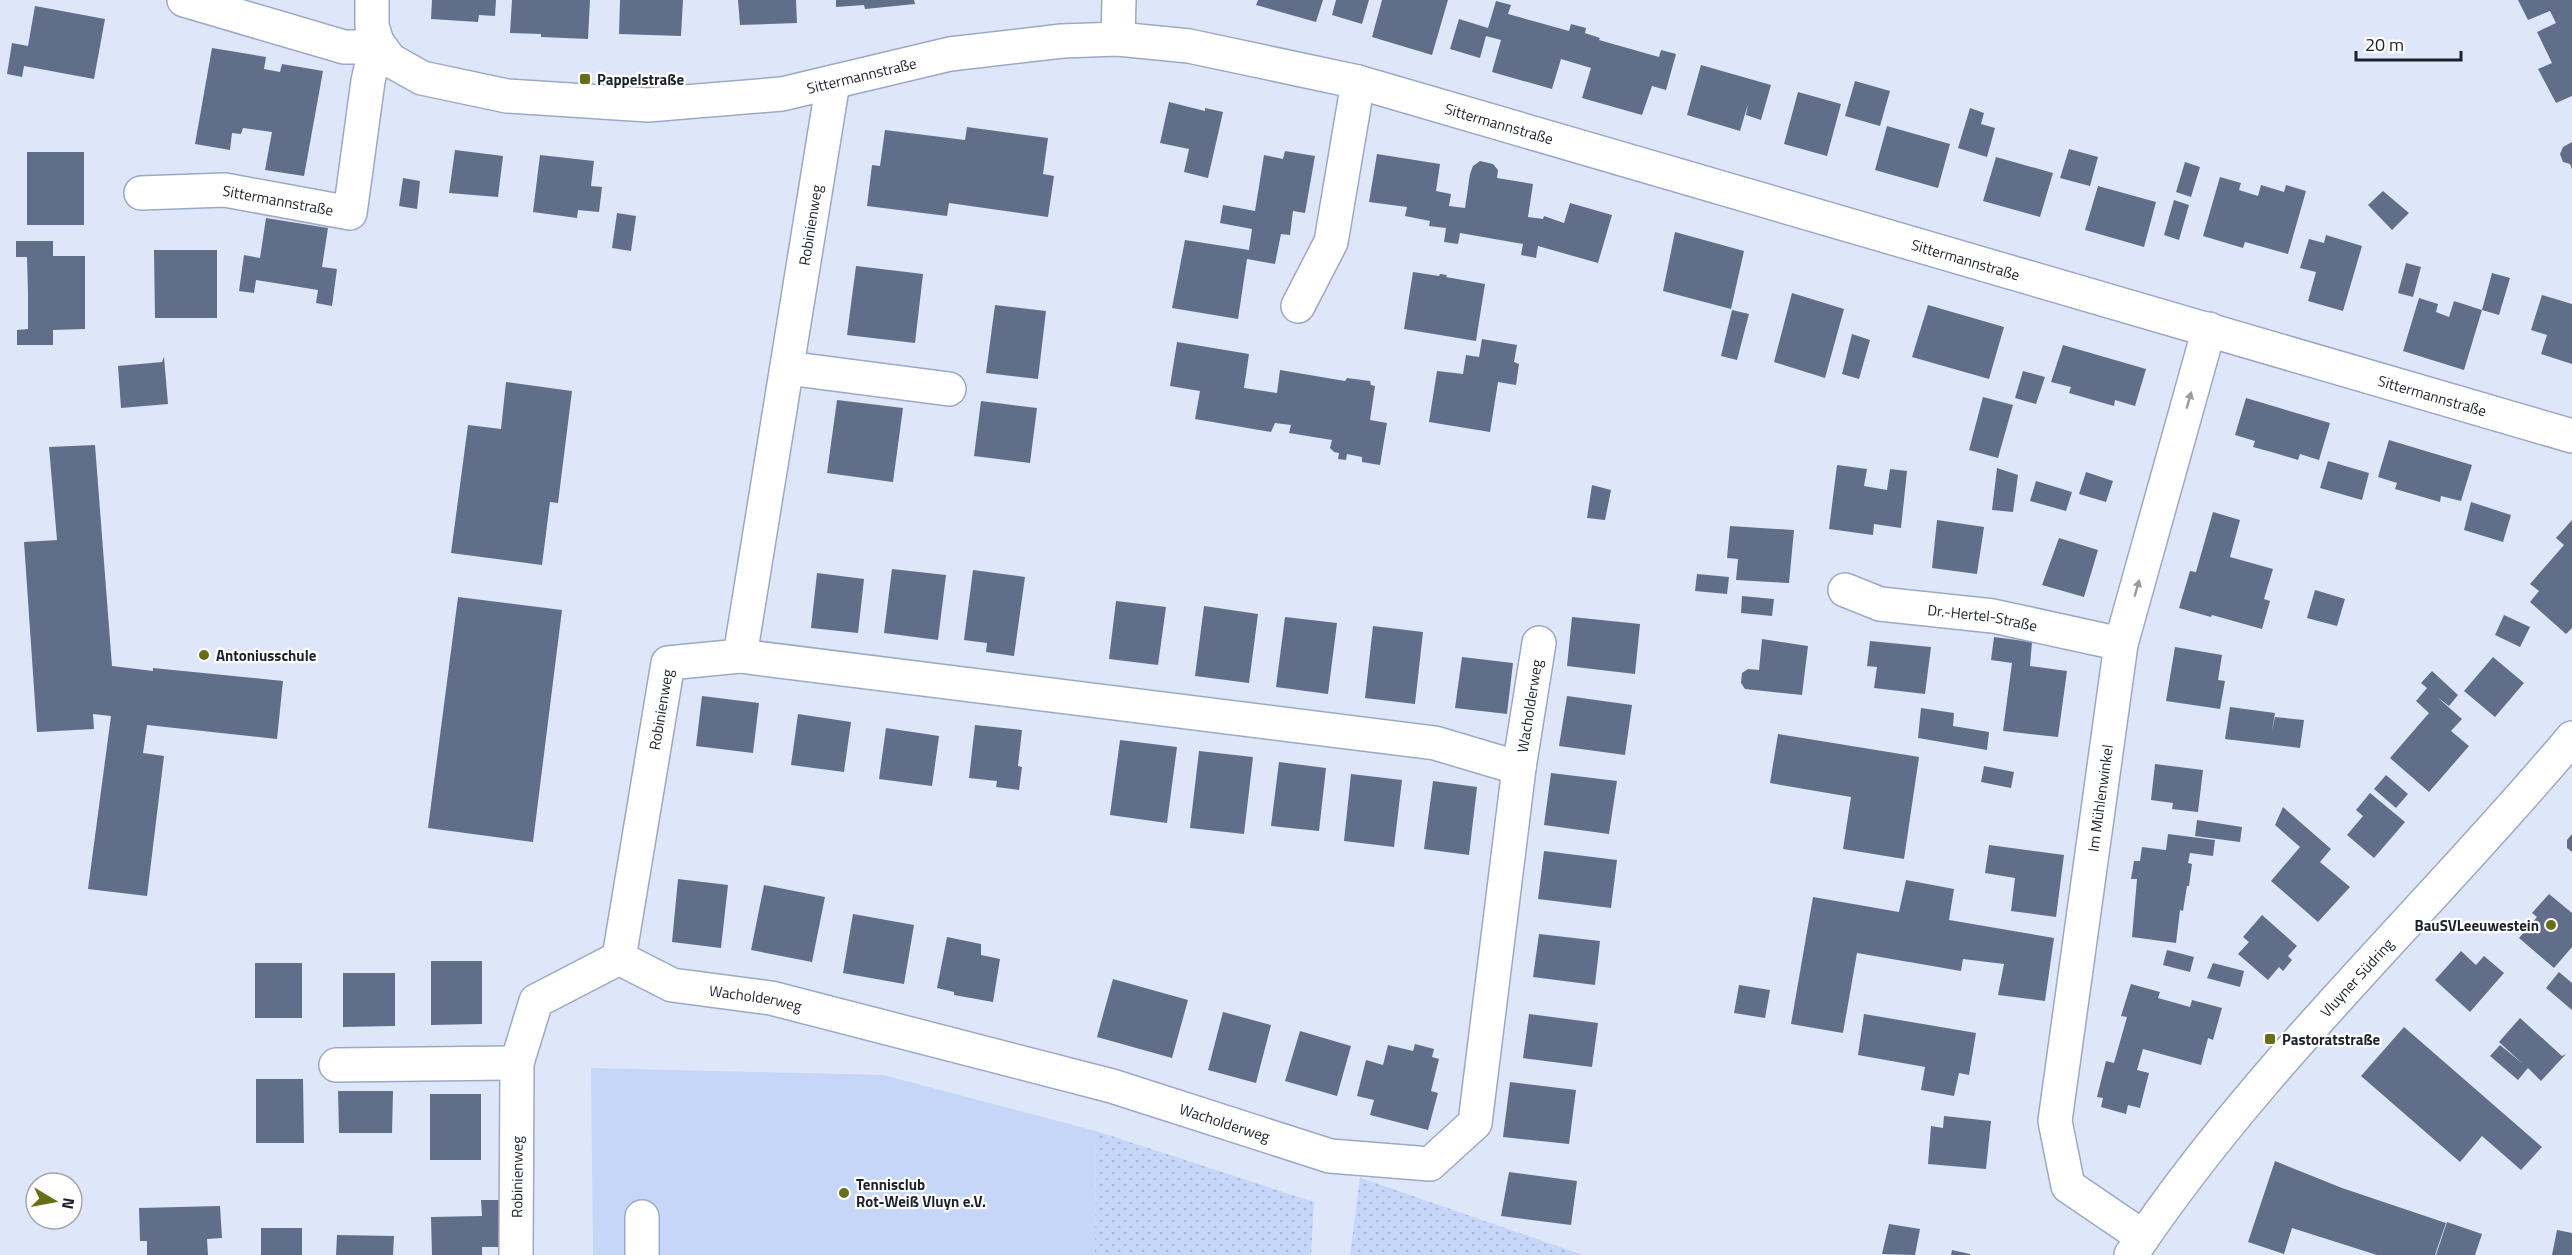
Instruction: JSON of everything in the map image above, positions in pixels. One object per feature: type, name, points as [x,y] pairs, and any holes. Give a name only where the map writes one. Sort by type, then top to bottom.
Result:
[{"type":"street","points":[[184,0],[344,47],[357,47],[377,42],[372,26],[372,0]]},
{"type":"street","points":[[1118,39],[1119,0]]},
{"type":"street","name":"Sittermannstraße","points":[[377,42],[390,60],[422,78],[507,96],[648,105],[782,94],[950,54],[1062,41],[1118,39],[1190,46],[1358,82],[2572,436]]},
{"type":"street","name":"Sittermannstraße","points":[[141,193],[225,190],[350,213],[368,81],[377,42]]},
{"type":"street","name":"Robinienweg","points":[[516,1255],[517,1063],[536,1001],[619,958],[668,663],[740,656],[833,82]]},
{"type":"street","points":[[1298,306],[1331,242],[1358,82]]},
{"type":"street","name":"Im Mühlenwinkel","points":[[2137,1246],[2068,1186],[2055,1121],[2121,644],[2209,329]]},
{"type":"street","points":[[787,368],[949,389]]},
{"type":"street","name":"Dr.-Hertel-Straße","points":[[1845,590],[1880,604],[1993,615],[2121,644]]},
{"type":"street","name":"Wacholderweg","points":[[619,958],[672,985],[771,998],[1112,1086],[1330,1156],[1430,1164],[1474,1124],[1519,768],[1539,643]]},
{"type":"street","name":"Wacholderweg","points":[[740,656],[1435,743],[1519,768]]},
{"type":"street","name":"Vluyner Südring","points":[[2137,1246],[2186,1178],[2259,1087],[2525,794],[2572,738]]},
{"type":"street","points":[[336,1065],[517,1063]]},
{"type":"street","points":[[642,1217],[642,1255]]},
{"type":"shaded area","name":"Tennisclub Rot-Weiß Vluyn e.V.","points":[[591,1068],[883,1075],[1096,1131],[1095,1255],[593,1255]]},
{"type":"shaded area","points":[[1096,1131],[1314,1202],[1311,1255],[1095,1255]]},
{"type":"shaded area","points":[[1361,1178],[1583,1255],[1350,1255]]},
{"type":"building","points":[[432,0],[496,0],[495,16],[479,15],[478,22],[431,19]]},
{"type":"building","points":[[512,0],[590,0],[588,39],[510,33]]},
{"type":"building","points":[[620,0],[683,0],[681,36],[619,34]]},
{"type":"building","points":[[738,0],[796,0],[797,23],[740,25]]},
{"type":"building","points":[[836,0],[914,0],[915,4],[865,9],[864,5],[836,7]]},
{"type":"building","points":[[1258,0],[1323,0],[1316,22],[1256,5]]},
{"type":"building","points":[[1336,0],[1369,0],[1362,24],[1332,15]]},
{"type":"building","points":[[1382,0],[1448,0],[1432,55],[1372,37]]},
{"type":"building","points":[[2518,0],[2572,0],[2572,96],[2556,103],[2538,69],[2552,63],[2537,32],[2556,23],[2550,11],[2528,20]]},
{"type":"building","points":[[1496,1],[1511,5],[1508,14],[1569,31],[1571,24],[1586,28],[1585,33],[1600,38],[1599,40],[1659,57],[1661,50],[1676,54],[1666,90],[1652,86],[1642,115],[1582,98],[1591,68],[1561,59],[1552,89],[1492,72],[1501,40],[1486,36],[1480,58],[1450,49],[1459,19],[1488,28]]},
{"type":"building","points":[[35,6],[105,19],[94,79],[24,66],[22,77],[7,74],[12,43],[28,46]]},
{"type":"building","points":[[212,48],[266,57],[264,69],[280,72],[282,64],[323,71],[304,176],[265,170],[272,132],[243,128],[241,134],[232,133],[230,150],[195,144]]},
{"type":"building","points":[[1701,65],[1771,85],[1761,120],[1746,115],[1748,104],[1740,131],[1687,115]]},
{"type":"building","points":[[1855,81],[1890,91],[1880,126],[1845,116]]},
{"type":"building","points":[[1798,92],[1841,104],[1827,156],[1784,144]]},
{"type":"building","points":[[1169,102],[1205,111],[1205,108],[1223,112],[1208,178],[1184,172],[1189,149],[1160,143]]},
{"type":"building","points":[[1970,108],[1984,113],[1981,124],[1995,128],[1987,157],[1958,148]]},
{"type":"building","points":[[1887,126],[1950,144],[1938,188],[1875,170]]},
{"type":"building","points":[[967,127],[1048,138],[1043,174],[1054,176],[1048,217],[949,203],[947,216],[867,206],[872,165],[880,166],[885,130],[965,140]]},
{"type":"building","points":[[2572,142],[2572,169],[2570,164],[2563,162],[2560,154],[2563,147]]},
{"type":"building","points":[[2069,149],[2098,157],[2090,186],[2060,178]]},
{"type":"building","points":[[455,150],[503,156],[498,197],[449,193]]},
{"type":"building","points":[[1285,151],[1315,156],[1305,213],[1293,211],[1290,235],[1281,234],[1275,264],[1247,259],[1238,319],[1172,308],[1185,240],[1249,250],[1252,229],[1220,223],[1223,205],[1255,211],[1264,155],[1283,159]]},
{"type":"building","points":[[27,152],[84,152],[84,225],[27,225]]},
{"type":"building","points":[[1377,154],[1440,164],[1436,191],[1451,194],[1449,206],[1465,208],[1470,174],[1473,166],[1480,161],[1493,164],[1498,170],[1497,178],[1533,184],[1528,217],[1543,219],[1544,216],[1564,223],[1570,203],[1612,215],[1598,263],[1538,246],[1536,258],[1521,255],[1523,244],[1460,233],[1458,244],[1444,242],[1446,228],[1429,226],[1430,221],[1405,216],[1407,207],[1369,202]]},
{"type":"building","points":[[540,155],[594,161],[591,186],[602,187],[599,212],[578,210],[577,218],[533,212]]},
{"type":"building","points":[[1996,157],[2053,173],[2040,217],[1983,201]]},
{"type":"building","points":[[2185,162],[2200,167],[2191,197],[2176,192]]},
{"type":"building","points":[[2220,177],[2241,183],[2239,190],[2258,196],[2261,185],[2284,192],[2286,185],[2306,191],[2288,254],[2245,242],[2243,248],[2203,236]]},
{"type":"building","points":[[403,178],[420,181],[417,209],[399,206]]},
{"type":"building","points":[[2098,186],[2156,202],[2144,247],[2085,230]]},
{"type":"building","points":[[2383,191],[2409,213],[2392,230],[2368,205]]},
{"type":"building","points":[[2174,200],[2189,205],[2179,240],[2164,235]]},
{"type":"building","points":[[617,213],[636,216],[631,251],[612,248]]},
{"type":"building","points":[[266,218],[328,228],[322,267],[337,269],[332,306],[316,303],[318,290],[256,280],[254,293],[239,291],[244,255],[260,258]]},
{"type":"building","points":[[1675,232],[1744,251],[1731,309],[1663,291]]},
{"type":"building","points":[[2326,235],[2362,246],[2343,311],[2308,301],[2316,272],[2300,268],[2309,239],[2324,243]]},
{"type":"building","points":[[16,241],[53,241],[53,256],[85,256],[85,329],[53,330],[53,345],[17,345],[17,330],[28,329],[28,293],[27,257],[16,257]]},
{"type":"building","points":[[154,250],[217,250],[217,318],[155,318]]},
{"type":"building","points":[[2406,263],[2421,267],[2413,297],[2398,293]]},
{"type":"building","points":[[856,266],[923,274],[915,343],[847,335]]},
{"type":"building","points":[[1413,272],[1447,275],[1446,277],[1485,284],[1476,341],[1404,329]]},
{"type":"building","points":[[2492,273],[2510,278],[2499,315],[2482,310]]},
{"type":"building","points":[[1792,293],[1844,309],[1825,378],[1774,362]]},
{"type":"building","points":[[2542,295],[2572,304],[2572,364],[2541,354],[2547,335],[2531,330]]},
{"type":"building","points":[[2419,298],[2438,304],[2436,312],[2449,317],[2454,301],[2482,310],[2464,370],[2403,351]]},
{"type":"building","points":[[995,305],[1046,311],[1038,379],[986,373]]},
{"type":"building","points":[[1928,305],[2004,327],[1989,379],[1912,357]]},
{"type":"building","points":[[1732,310],[1749,314],[1737,360],[1721,356]]},
{"type":"building","points":[[1852,334],[1870,340],[1859,379],[1842,374]]},
{"type":"building","points":[[1482,339],[1517,345],[1514,362],[1519,364],[1516,385],[1498,382],[1490,432],[1429,422],[1437,371],[1463,374],[1466,355],[1479,357]]},
{"type":"building","points":[[1177,342],[1249,354],[1244,388],[1277,393],[1280,370],[1345,381],[1347,378],[1370,381],[1371,385],[1375,386],[1370,420],[1387,423],[1380,465],[1362,462],[1362,457],[1347,454],[1346,460],[1338,459],[1339,453],[1330,448],[1332,440],[1289,433],[1291,425],[1275,423],[1271,432],[1195,419],[1200,391],[1170,386]]},
{"type":"building","points":[[2063,345],[2146,369],[2135,406],[2115,400],[2114,406],[2069,393],[2071,387],[2051,382]]},
{"type":"building","points":[[164,357],[168,404],[121,408],[118,366],[162,362]]},
{"type":"building","points":[[2023,371],[2045,377],[2036,404],[2015,398]]},
{"type":"building","points":[[506,382],[572,391],[558,503],[550,502],[542,565],[451,553],[468,425],[501,429]]},
{"type":"building","points":[[1983,397],[2013,405],[1998,458],[1969,450]]},
{"type":"building","points":[[2246,398],[2330,423],[2319,460],[2300,454],[2298,460],[2253,447],[2255,441],[2235,435]]},
{"type":"building","points":[[837,400],[903,408],[893,482],[827,473]]},
{"type":"building","points":[[981,401],[1037,408],[1030,463],[974,456]]},
{"type":"building","points":[[2389,440],[2472,465],[2461,501],[2441,496],[2440,502],[2395,489],[2397,483],[2378,477]]},
{"type":"building","points":[[95,445],[112,666],[283,681],[277,739],[147,725],[143,753],[164,756],[147,896],[88,889],[111,716],[93,714],[94,729],[37,732],[24,542],[57,540],[49,447]]},
{"type":"building","points":[[2328,461],[2369,473],[2362,500],[2320,488]]},
{"type":"building","points":[[1837,465],[1867,469],[1864,486],[1887,490],[1890,469],[1907,471],[1901,528],[1874,524],[1873,535],[1829,529]]},
{"type":"building","points":[[1997,468],[2018,475],[2013,512],[1992,510]]},
{"type":"building","points":[[2086,472],[2113,481],[2106,502],[2079,494]]},
{"type":"building","points":[[2036,481],[2072,492],[2066,511],[2030,501]]},
{"type":"building","points":[[1592,485],[1611,490],[1605,520],[1587,518]]},
{"type":"building","points":[[2471,502],[2511,515],[2503,542],[2464,530]]},
{"type":"building","points":[[2213,512],[2240,520],[2230,557],[2273,569],[2264,599],[2270,601],[2262,629],[2179,608],[2190,571],[2196,572]]},
{"type":"building","points":[[1937,520],[1984,527],[1977,574],[1932,568]]},
{"type":"building","points":[[2572,520],[2572,628],[2566,634],[2530,602],[2539,591],[2530,584],[2564,545],[2556,538]]},
{"type":"building","points":[[1730,526],[1794,530],[1789,583],[1736,580],[1738,559],[1727,558]]},
{"type":"building","points":[[2059,538],[2098,550],[2084,597],[2042,585]]},
{"type":"building","points":[[892,569],[946,575],[938,640],[884,633]]},
{"type":"building","points":[[973,570],[1025,577],[1014,656],[986,652],[987,643],[964,640]]},
{"type":"building","points":[[817,573],[864,579],[858,633],[811,628]]},
{"type":"building","points":[[1697,574],[1729,577],[1727,594],[1695,591]]},
{"type":"building","points":[[2315,590],[2345,599],[2337,626],[2307,618]]},
{"type":"building","points":[[1742,596],[1774,599],[1772,616],[1741,613]]},
{"type":"building","points":[[458,597],[562,610],[533,842],[428,828]]},
{"type":"building","points":[[1116,601],[1166,607],[1158,665],[1109,659]]},
{"type":"building","points":[[1204,606],[1258,614],[1249,683],[1195,676]]},
{"type":"building","points":[[2504,615],[2530,627],[2520,647],[2495,635]]},
{"type":"building","points":[[1285,617],[1337,623],[1328,694],[1276,687]]},
{"type":"building","points":[[1572,617],[1640,624],[1635,674],[1567,666]]},
{"type":"building","points":[[1373,626],[1423,632],[1415,704],[1365,698]]},
{"type":"building","points":[[1994,637],[2032,642],[2030,666],[2067,671],[2058,737],[2003,731],[2012,663],[1991,660]]},
{"type":"building","points":[[1762,639],[1808,646],[1802,695],[1745,689],[1741,683],[1742,673],[1748,669],[1759,670]]},
{"type":"building","points":[[1870,641],[1931,647],[1925,694],[1874,688],[1877,667],[1867,666]]},
{"type":"building","points":[[2175,647],[2222,655],[2218,680],[2225,681],[2220,709],[2166,701]]},
{"type":"building","points":[[1462,657],[1513,663],[1507,714],[1455,708]]},
{"type":"building","points":[[2493,657],[2524,683],[2495,717],[2464,691]]},
{"type":"building","points":[[2432,671],[2458,695],[2449,706],[2437,697],[2462,719],[2451,731],[2469,746],[2429,792],[2390,758],[2429,713],[2416,701],[2427,688],[2421,683]]},
{"type":"building","points":[[702,696],[759,703],[753,753],[696,746]]},
{"type":"building","points":[[1567,696],[1632,705],[1625,755],[1559,746]]},
{"type":"building","points":[[2230,707],[2275,713],[2272,731],[2275,717],[2304,720],[2300,748],[2225,739]]},
{"type":"building","points":[[1921,708],[1954,713],[1953,726],[1989,732],[1987,750],[1918,738]]},
{"type":"building","points":[[798,714],[851,722],[844,772],[791,765]]},
{"type":"building","points":[[975,725],[1022,730],[1018,766],[1022,767],[1019,790],[996,787],[997,781],[969,778]]},
{"type":"building","points":[[886,728],[939,736],[932,786],[879,779]]},
{"type":"building","points":[[1778,734],[1919,757],[1904,859],[1843,849],[1851,797],[1770,783]]},
{"type":"building","points":[[1120,740],[1177,747],[1167,823],[1110,815]]},
{"type":"building","points":[[1199,751],[1253,757],[1244,834],[1190,828]]},
{"type":"building","points":[[1279,762],[1326,768],[1319,831],[1271,826]]},
{"type":"building","points":[[2155,764],[2203,770],[2198,812],[2172,809],[2173,803],[2151,800]]},
{"type":"building","points":[[1984,766],[2014,772],[2011,788],[1981,782]]},
{"type":"building","points":[[1551,773],[1617,781],[1609,834],[1544,825]]},
{"type":"building","points":[[1351,774],[1402,780],[1394,847],[1344,841]]},
{"type":"building","points":[[2386,775],[2408,794],[2396,808],[2374,789]]},
{"type":"building","points":[[1433,781],[1477,787],[1469,855],[1424,849]]},
{"type":"building","points":[[2370,793],[2405,822],[2374,858],[2347,835],[2363,816],[2356,810]]},
{"type":"building","points":[[2283,807],[2331,849],[2320,862],[2350,887],[2318,922],[2271,881],[2300,847],[2275,825]]},
{"type":"building","points":[[2197,820],[2242,827],[2240,842],[2195,836]]},
{"type":"building","points":[[2168,834],[2215,840],[2213,856],[2190,853],[2188,863],[2192,864],[2189,886],[2187,886],[2183,911],[2180,910],[2176,943],[2132,937],[2137,879],[2131,879],[2134,861],[2140,861],[2142,847],[2166,850]]},
{"type":"building","points":[[2572,834],[2572,852],[2567,848],[2567,840]]},
{"type":"building","points":[[1989,845],[2064,855],[2056,917],[2011,911],[2015,878],[1985,873]]},
{"type":"building","points":[[1544,851],[1617,860],[1611,908],[1538,899]]},
{"type":"building","points":[[678,879],[728,885],[721,948],[672,942]]},
{"type":"building","points":[[1906,880],[1954,889],[1949,920],[2054,938],[2045,1001],[1998,995],[2004,964],[1963,959],[1961,971],[1857,953],[1843,1033],[1791,1024],[1813,897],[1899,912]]},
{"type":"building","points":[[764,885],[825,897],[812,962],[751,950]]},
{"type":"building","name":"BauSVLeeuwestein","points":[[2549,894],[2572,913],[2572,947],[2554,968],[2519,938],[2537,917],[2532,913]]},
{"type":"building","points":[[853,914],[914,925],[904,984],[843,973]]},
{"type":"building","points":[[2262,915],[2297,946],[2288,956],[2292,960],[2283,971],[2279,967],[2268,980],[2238,954],[2249,942],[2243,937]]},
{"type":"building","points":[[1539,934],[1600,941],[1595,985],[1533,977]]},
{"type":"building","points":[[947,937],[981,944],[981,955],[1000,959],[993,1002],[954,995],[954,992],[937,988]]},
{"type":"building","points":[[2167,950],[2194,957],[2190,972],[2163,965]]},
{"type":"building","points":[[2461,951],[2476,965],[2484,956],[2504,973],[2470,1012],[2435,980]]},
{"type":"building","points":[[431,961],[482,961],[482,1024],[431,1025]]},
{"type":"building","points":[[255,963],[302,963],[302,1018],[255,1018]]},
{"type":"building","points":[[2213,963],[2244,971],[2240,987],[2207,978]]},
{"type":"building","points":[[2559,972],[2572,983],[2572,1010],[2546,988]]},
{"type":"building","points":[[343,973],[395,973],[395,1026],[343,1027]]},
{"type":"building","points":[[1113,979],[1188,1000],[1172,1058],[1097,1037]]},
{"type":"building","points":[[2131,984],[2160,992],[2158,998],[2190,1007],[2192,1000],[2222,1008],[2213,1040],[2208,1038],[2201,1065],[2143,1049],[2137,1070],[2149,1073],[2140,1108],[2128,1105],[2126,1114],[2101,1107],[2103,1098],[2097,1097],[2106,1061],[2114,1063],[2127,1017],[2121,1016]]},
{"type":"building","points":[[1739,985],[1770,990],[1765,1018],[1734,1013]]},
{"type":"building","points":[[1223,1012],[1271,1025],[1256,1083],[1208,1070]]},
{"type":"building","points":[[1529,1014],[1598,1023],[1592,1067],[1523,1058]]},
{"type":"building","points":[[1864,1014],[1976,1033],[1969,1075],[1959,1073],[1954,1096],[1921,1090],[1925,1067],[1858,1055]]},
{"type":"building","points":[[2520,1018],[2562,1056],[2566,1054],[2541,1081],[2528,1068],[2518,1080],[2490,1056],[2500,1045],[2523,1064],[2499,1042]]},
{"type":"building","points":[[2404,1027],[2542,1147],[2521,1170],[2482,1136],[2460,1162],[2361,1076]]},
{"type":"building","points":[[1300,1031],[1351,1046],[1337,1096],[1285,1081]]},
{"type":"building","points":[[1415,1044],[1434,1049],[1432,1057],[1439,1059],[1431,1091],[1438,1093],[1428,1130],[1370,1115],[1374,1100],[1357,1096],[1366,1060],[1383,1065],[1388,1045],[1413,1051]]},
{"type":"building","points":[[256,1079],[303,1079],[304,1143],[256,1143]]},
{"type":"building","points":[[1510,1082],[1576,1090],[1569,1144],[1503,1137]]},
{"type":"building","points":[[338,1091],[393,1091],[392,1133],[339,1133]]},
{"type":"building","points":[[430,1094],[481,1094],[481,1160],[430,1160]]},
{"type":"building","points":[[1944,1116],[1991,1121],[1986,1169],[1928,1164],[1931,1126],[1943,1128]]},
{"type":"building","points":[[2275,1161],[2342,1188],[2446,1223],[2435,1255],[2377,1255],[2292,1228],[2284,1254],[2248,1242]]},
{"type":"building","points":[[1509,1172],[1577,1181],[1571,1225],[1501,1216]]},
{"type":"building","points":[[481,1200],[503,1200],[503,1247],[482,1247],[482,1255],[432,1255],[431,1217],[482,1216]]},
{"type":"building","points":[[220,1206],[222,1238],[207,1239],[208,1255],[147,1255],[147,1241],[140,1241],[139,1208]]},
{"type":"building","points":[[2447,1222],[2482,1234],[2475,1255],[2436,1255]]},
{"type":"building","points":[[1889,1224],[1920,1229],[1915,1255],[1882,1254]]},
{"type":"building","points":[[261,1228],[302,1228],[302,1255],[261,1255]]},
{"type":"building","points":[[2557,1230],[2572,1233],[2572,1255],[2552,1255]]},
{"type":"building","points":[[337,1235],[394,1236],[393,1255],[336,1255]]},
{"type":"building","points":[[1952,1250],[1970,1254],[1970,1255],[1951,1255]]},
{"type":"place","name":"Pappelstraße","points":[[585,79]]},
{"type":"place","name":"Antoniusschule","points":[[204,655]]},
{"type":"place","name":"BauSVLeeuwestein","points":[[2551,925]]},
{"type":"place","name":"Pastoratstraße","points":[[2270,1039]]},
{"type":"place","name":"Tennisclub Rot-Weiß Vluyn e.V.","points":[[844,1193]]}]
